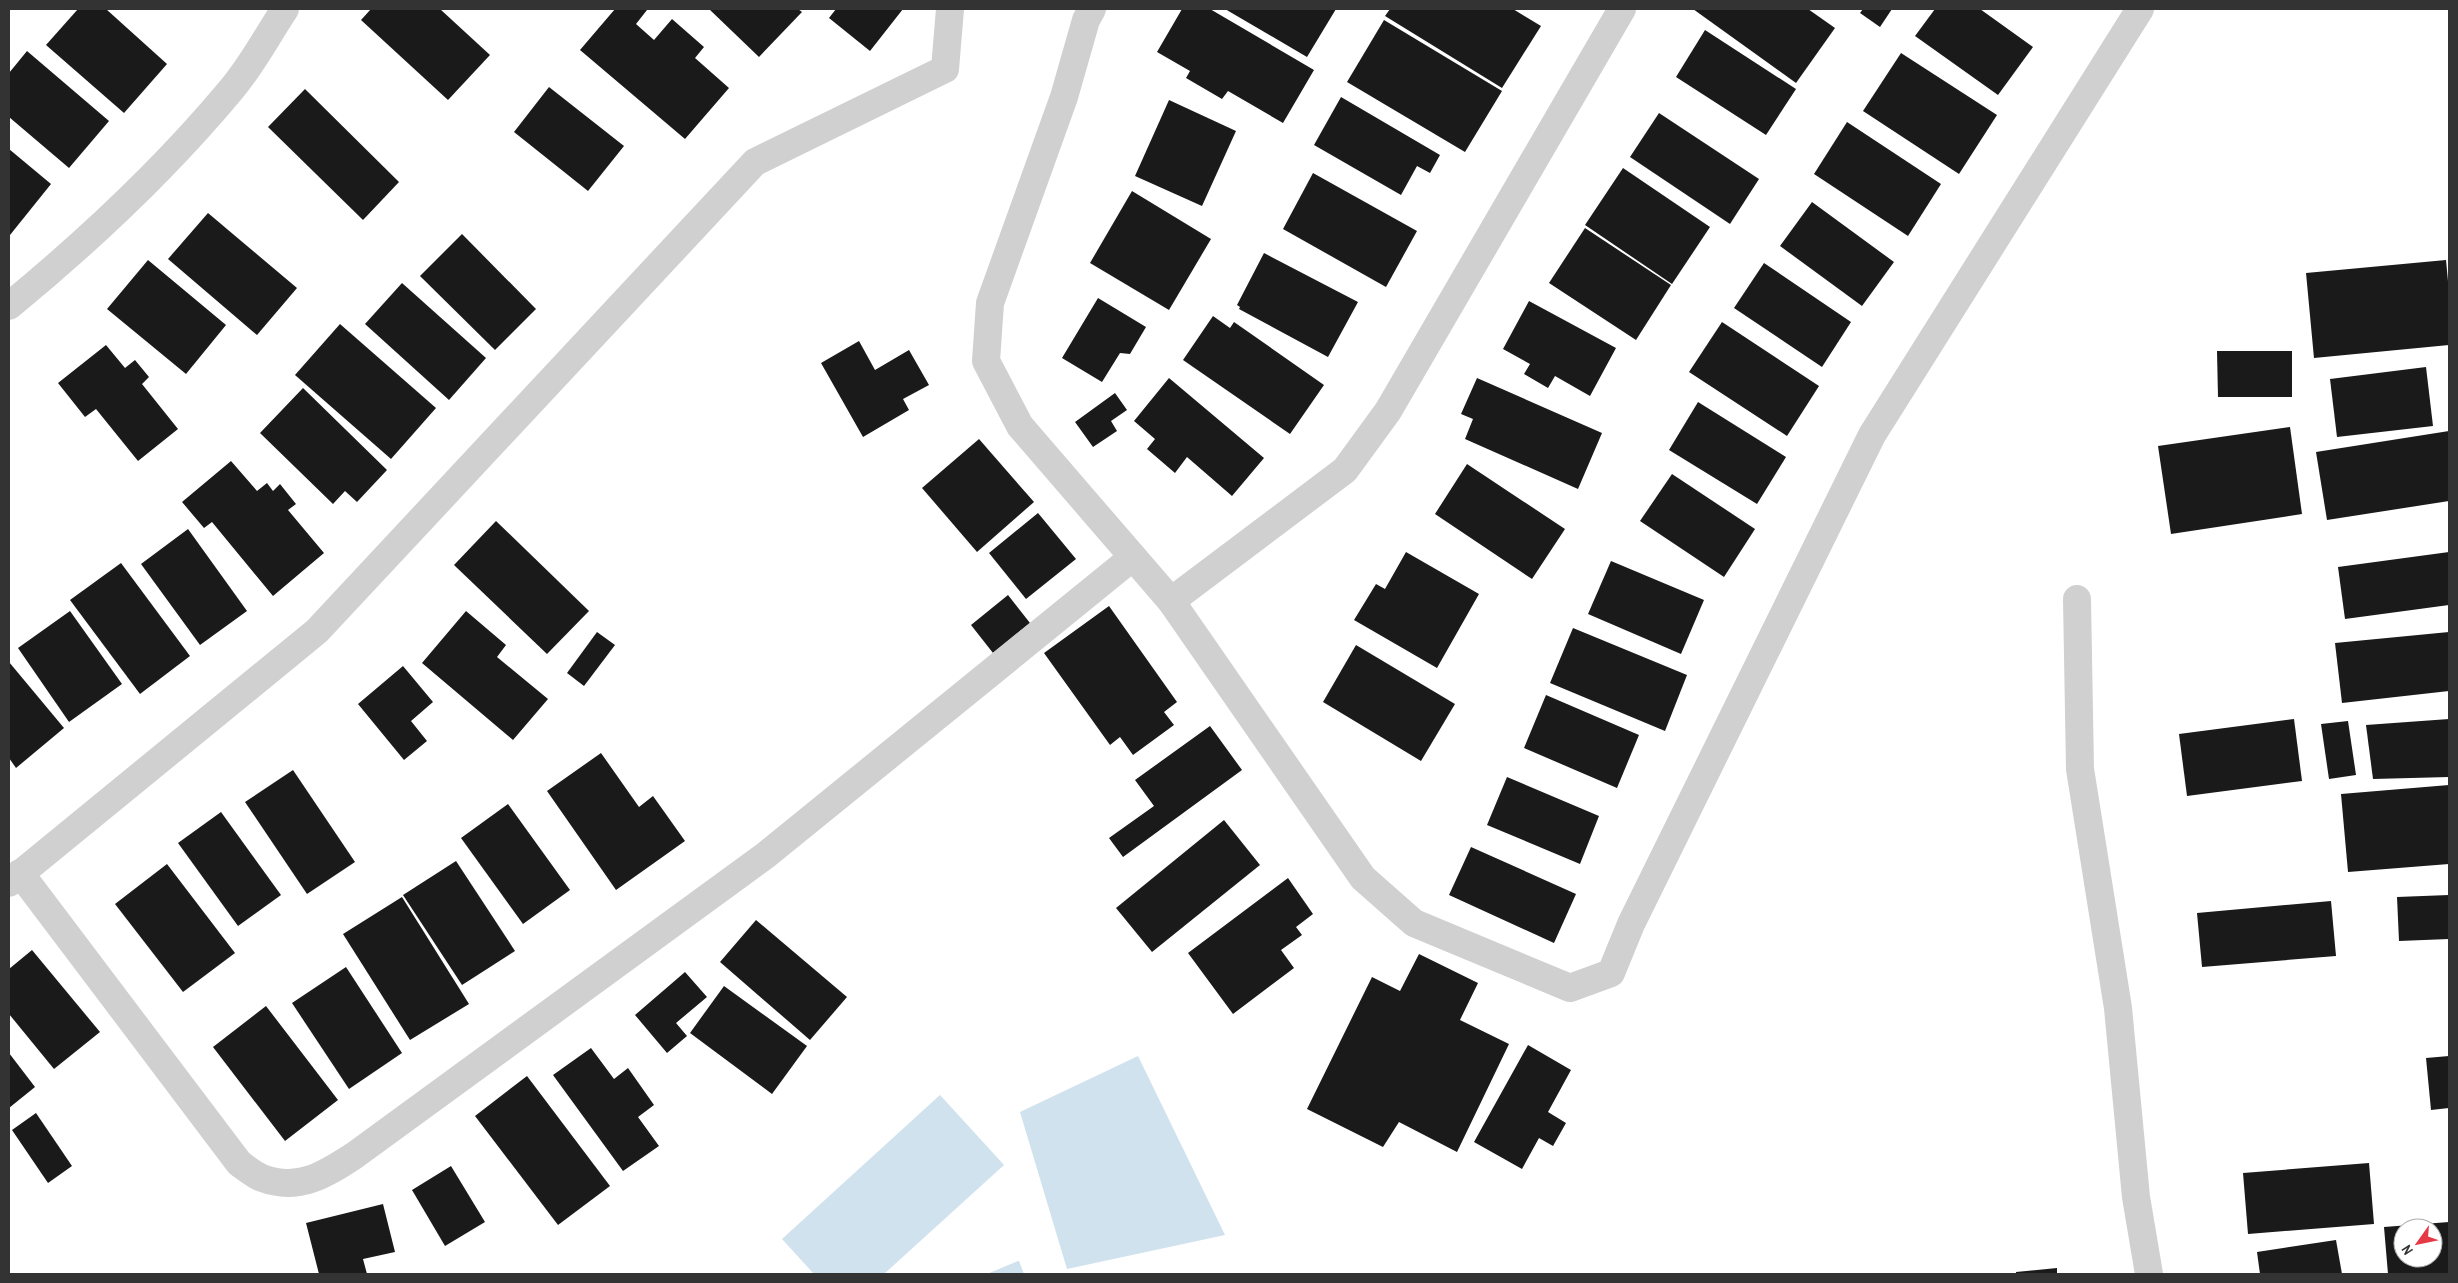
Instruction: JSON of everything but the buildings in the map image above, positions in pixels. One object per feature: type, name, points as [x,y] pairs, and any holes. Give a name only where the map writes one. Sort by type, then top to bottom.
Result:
[{"type":"street","points":[[9,306],[65,259],[165,164],[232,90],[285,9]]},
{"type":"street","points":[[950,9],[945,69],[755,162],[318,631],[14,878],[239,1163],[262,1178],[292,1183],[320,1178],[355,1155],[766,855],[1133,557]]},
{"type":"street","points":[[1092,9],[1086,20],[1064,97],[990,303],[986,361],[1020,426],[1171,602],[1363,878],[1414,923],[1570,988],[1611,973],[1631,924],[1872,435],[2140,9]]},
{"type":"street","points":[[1171,602],[1345,470],[1388,410],[1622,9]]},
{"type":"street","points":[[2077,599],[2080,769],[2118,1008],[2136,1197],[2149,1274]]},
{"type":"water","points":[[1138,1056],[1225,1235],[1067,1269],[1020,1112]]},
{"type":"water","points":[[940,1095],[1004,1165],[884,1274],[814,1274],[782,1239]]},
{"type":"water","points":[[1018,1261],[1024,1274],[987,1274]]}]
